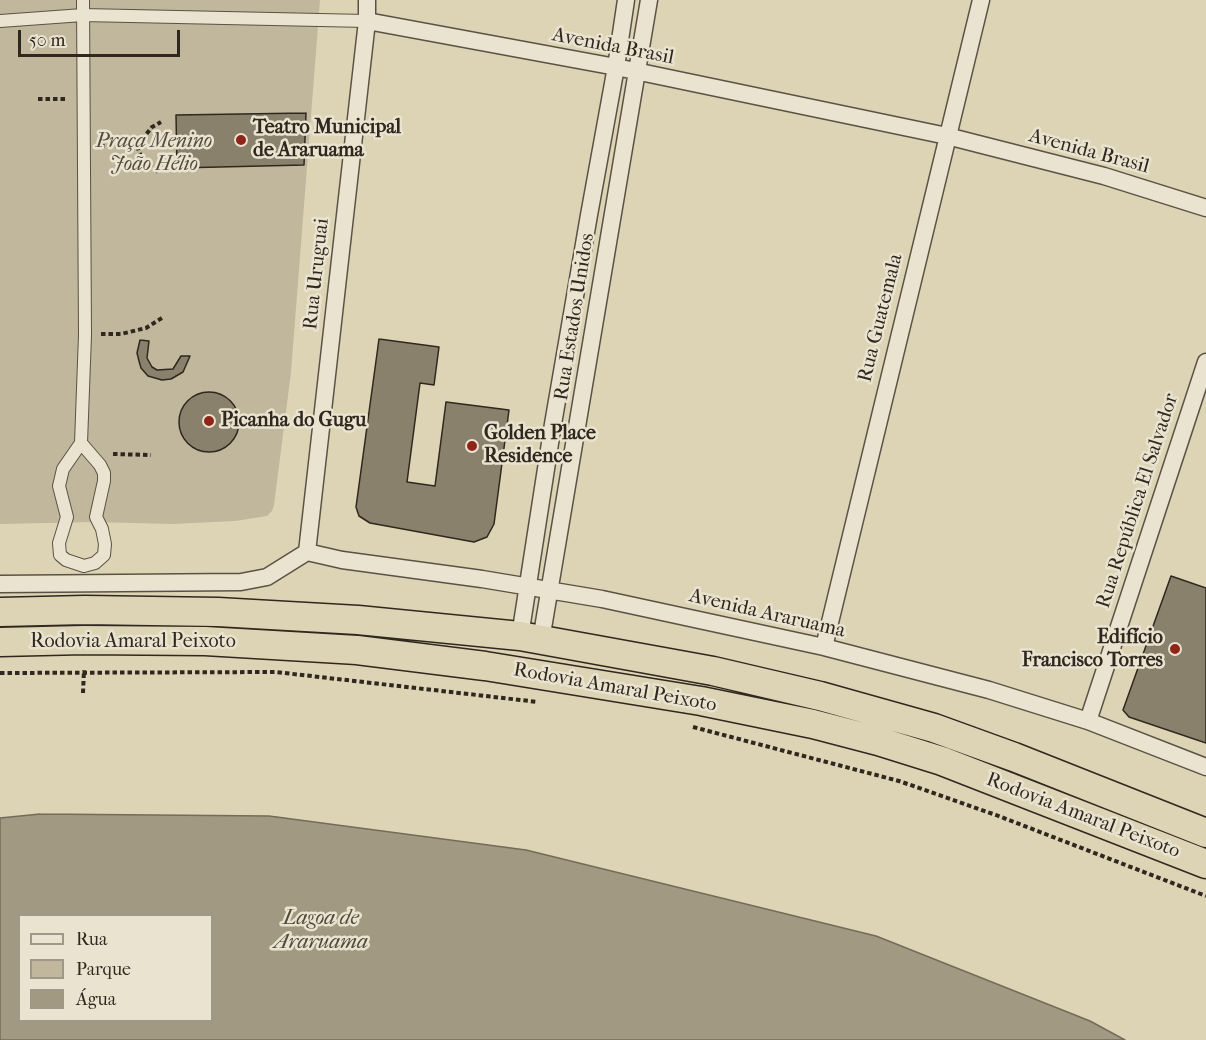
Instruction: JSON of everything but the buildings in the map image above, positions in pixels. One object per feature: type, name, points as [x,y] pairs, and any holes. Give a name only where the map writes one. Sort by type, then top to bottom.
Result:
[{"type":"highway","name":"Rodovia Amaral Peixoto","points":[[0,612],[85,610],[218,612],[358,620],[530,642],[714,671],[820,696],[934,728],[1206,833]]},
{"type":"highway","name":"Rodovia Amaral Peixoto","points":[[0,642],[205,641],[357,650],[485,666],[701,701],[813,724],[942,761],[1206,864]]},
{"type":"highway","points":[[357,650],[495,654],[530,642],[564,666],[701,701]]},
{"type":"street","points":[[81,443],[104,473],[96,517],[102,529],[105,555],[96,563],[84,566],[66,560],[60,555],[59,543],[67,517],[59,486],[63,469],[81,443],[85,335],[83,0]]},
{"type":"street","name":"Rua Uruguai","points":[[307,552],[367,21],[367,0]]},
{"type":"street","name":"Rua Estados Unidos","points":[[530,642],[527,586],[626,0]]},
{"type":"street","name":"Rua Estados Unidos","points":[[530,642],[551,590],[649,0]]},
{"type":"street","name":"Rua Guatemala","points":[[824,647],[981,0]]},
{"type":"street","name":"Avenida Brasil","points":[[0,21],[83,15],[367,21],[616,68],[947,136],[1104,176],[1206,208]]},
{"type":"street","points":[[589,215],[613,219]]},
{"type":"street","points":[[570,322],[595,326]]},
{"type":"street","name":"Rua República El Salvador","points":[[1088,722],[1206,362]]},
{"type":"street","points":[[553,424],[578,429]]},
{"type":"street","points":[[0,584],[241,582],[267,577],[307,552]]},
{"type":"street","name":"Avenida Araruama","points":[[307,552],[342,560],[602,599],[824,647],[989,690],[1088,722],[1206,767]]},
{"type":"path","points":[[38,99],[84,98]]},
{"type":"path","points":[[84,145],[137,146],[152,127],[160,122]]},
{"type":"path","points":[[137,146],[142,159],[159,173]]},
{"type":"path","points":[[85,335],[120,334],[146,328],[162,318]]},
{"type":"path","points":[[81,443],[105,453],[151,455]]},
{"type":"path","points":[[0,673],[276,672],[540,702]]},
{"type":"path","points":[[684,726],[899,781],[996,815],[1206,896]]},
{"type":"green space","name":"Praça Menino João Hélio","points":[[0,0],[320,0],[291,372],[274,505],[267,516],[235,521],[172,524],[94,522],[0,524]]},
{"type":"water","name":"Lagoa de Araruama","points":[[40,814],[269,816],[526,850],[876,936],[1090,1021],[1125,1040],[0,1040],[0,818]]},
{"type":"place","name":"Teatro Municipal de Araruama","points":[[241,140]]},
{"type":"place","name":"Picanha do Gugu","points":[[209,421]]},
{"type":"place","name":"Golden Place Residence","points":[[472,446]]},
{"type":"place","name":"Edifício Francisco Torres","points":[[1175,649]]}]
